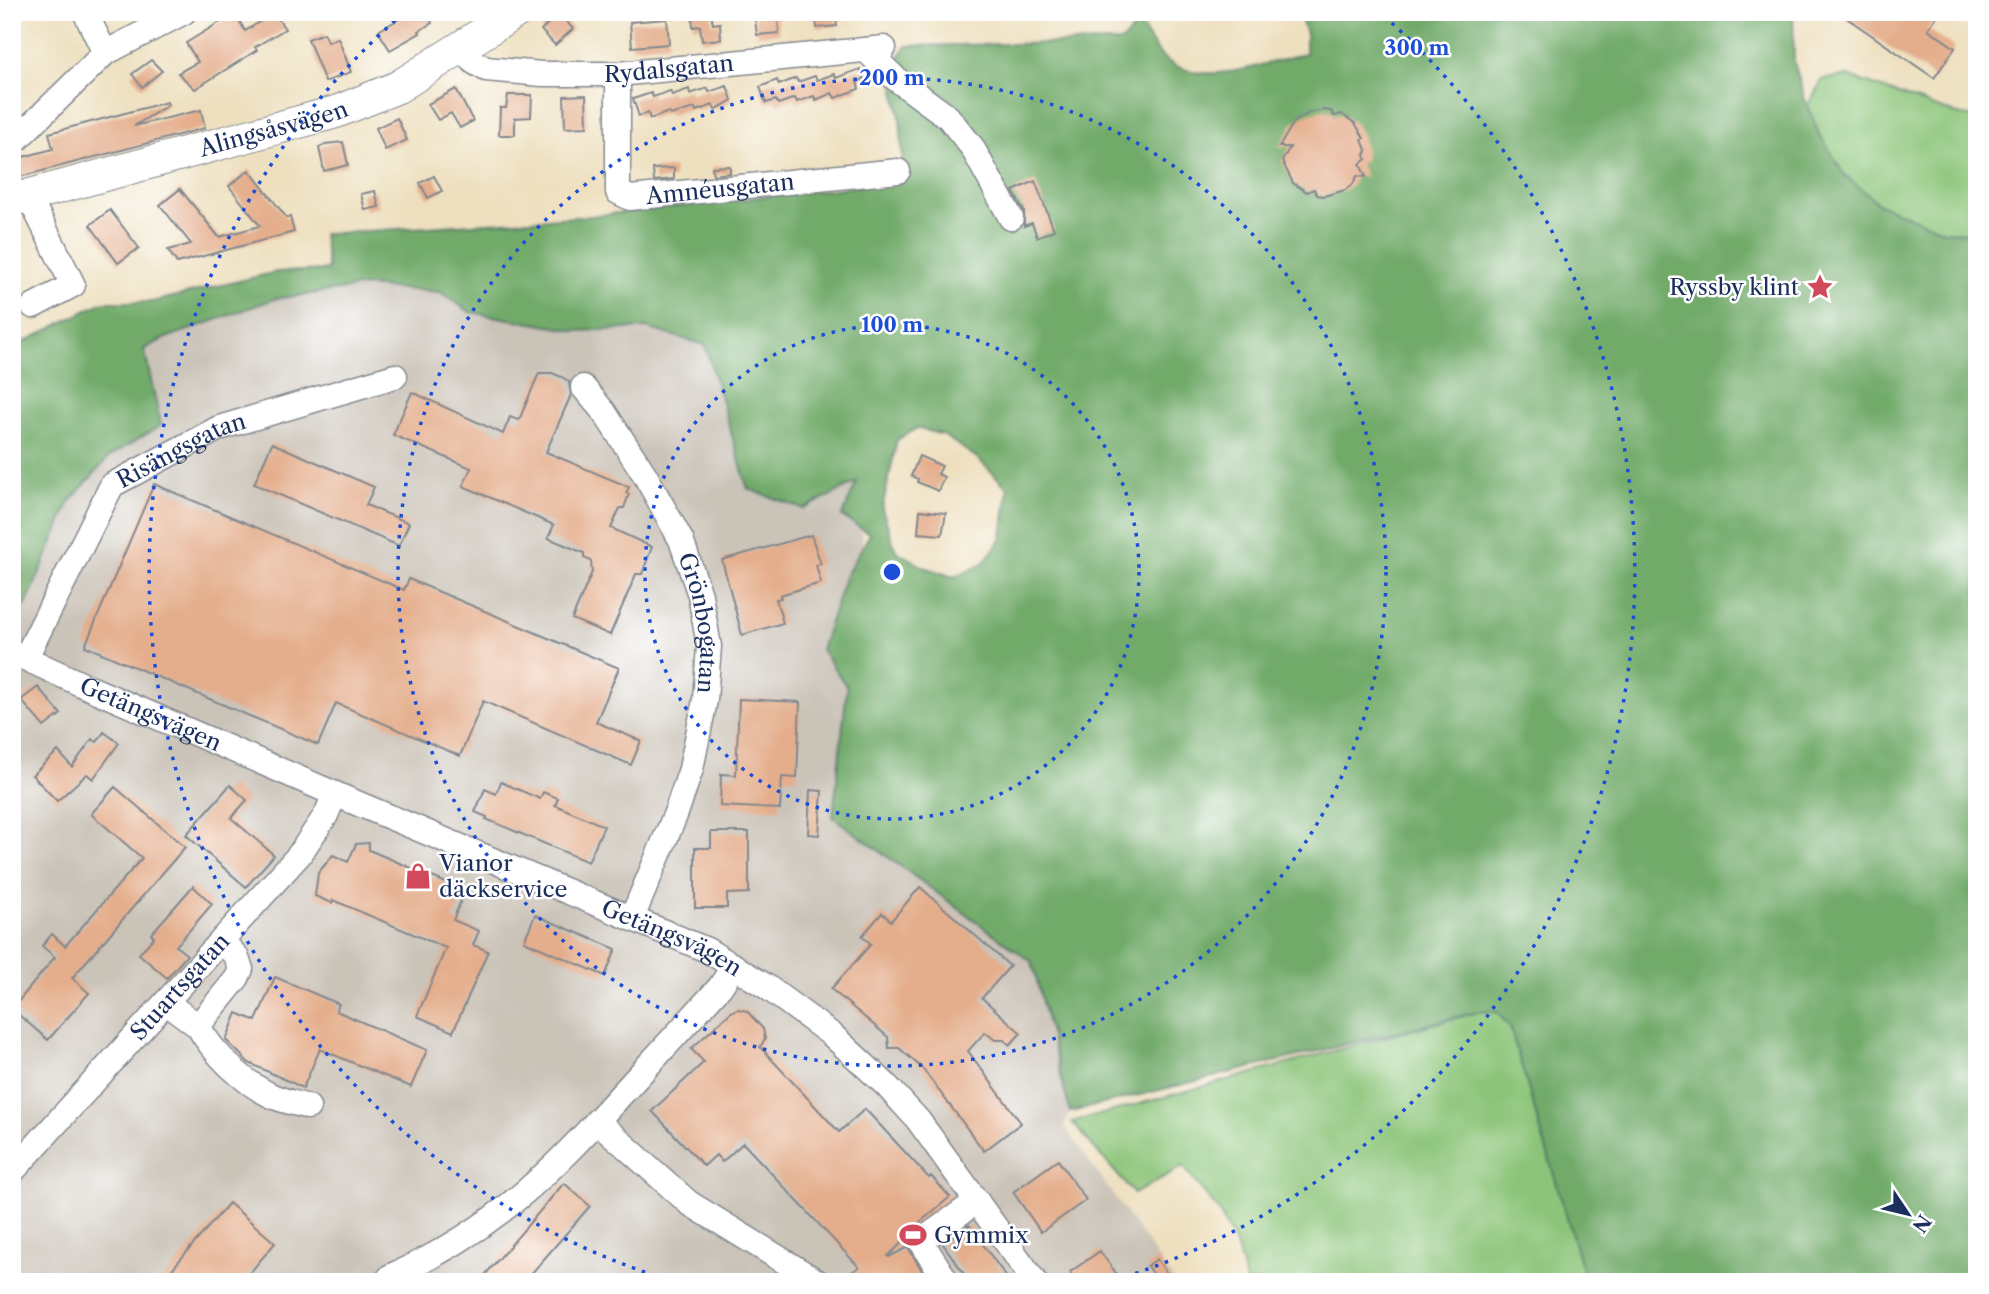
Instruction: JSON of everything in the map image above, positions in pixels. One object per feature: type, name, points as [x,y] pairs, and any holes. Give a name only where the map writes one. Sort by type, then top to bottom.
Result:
[{"type":"main road","name":"Alingsåsvägen","points":[[20,198],[336,112],[398,87],[516,12]]},
{"type":"street","points":[[85,12],[106,53]]},
{"type":"street","points":[[12,144],[106,53],[184,12]]},
{"type":"street","name":"Rydalsgatan","points":[[463,48],[474,62],[486,69],[542,74],[618,74],[875,49],[896,79],[948,117],[972,147],[1011,218]]},
{"type":"street","name":"Amnéusgatan","points":[[618,74],[618,192],[630,198],[898,171]]},
{"type":"street","points":[[20,198],[73,285],[33,306]]},
{"type":"street","name":"Risängsgatan","points":[[19,655],[112,485],[219,428],[395,376]]},
{"type":"street","name":"Grönbogatan","points":[[583,387],[604,412],[645,475],[681,540],[700,596],[709,646],[705,700],[691,769],[676,813],[632,918]]},
{"type":"street","name":"Getängsvägen","points":[[19,655],[335,794],[707,950],[767,986],[832,1035],[886,1085],[918,1120],[1035,1282]]},
{"type":"street","name":"Stuartsgatan","points":[[12,1172],[222,942],[313,836],[335,794]]},
{"type":"street","points":[[198,1026],[237,978],[241,968],[236,956],[222,942]]},
{"type":"street","points":[[386,1282],[391,1276],[433,1258],[482,1227],[557,1165],[720,987],[734,966]]},
{"type":"street","points":[[167,1003],[198,1026],[206,1041],[231,1068],[270,1095],[308,1107]]},
{"type":"street","points":[[597,1121],[689,1203],[818,1282]]},
{"type":"street","points":[[947,1282],[921,1241],[977,1200]]},
{"type":"shaded area","points":[[366,286],[440,292],[470,312],[577,331],[647,328],[705,345],[748,489],[857,481],[871,638],[1032,962],[1070,1112],[1064,1126],[1175,1282],[12,1282],[12,613],[26,605],[70,501],[109,457],[161,425],[144,349],[163,339],[274,299]]},
{"type":"green space","points":[[1299,12],[1793,12],[1794,62],[1807,106],[1819,134],[1845,176],[1879,204],[1944,231],[1977,233],[1977,1282],[1586,1282],[1510,1027],[1497,1012],[1482,1011],[1070,1112],[1032,962],[833,817],[847,687],[821,649],[846,575],[870,534],[842,516],[857,482],[804,509],[748,489],[705,345],[647,328],[577,331],[470,312],[440,292],[366,286],[274,299],[163,339],[144,349],[161,425],[109,457],[70,501],[26,605],[12,613],[12,348],[103,302],[152,302],[276,272],[328,270],[323,234],[591,216],[904,181],[900,118],[891,69],[906,46],[1121,42],[1139,23],[1164,58],[1179,67],[1214,73],[1253,67],[1306,53],[1306,34]],"holes":[[[917,428],[943,435],[977,458],[1008,488],[1002,538],[983,563],[954,577],[924,567],[896,551],[882,509],[897,440]]]},
{"type":"green space","points":[[1848,76],[1943,110],[1977,119],[1977,233],[1944,231],[1879,204],[1845,176],[1819,134],[1807,106],[1823,79]]},
{"type":"green space","points":[[1482,1011],[1497,1012],[1510,1027],[1586,1282],[1246,1282],[1237,1248],[1218,1210],[1183,1166],[1134,1194],[1072,1122]]},
{"type":"building","points":[[412,12],[425,12],[432,23],[390,50],[378,31]]},
{"type":"building","points":[[692,12],[711,12],[713,24],[720,23],[721,39],[702,41],[700,26],[693,27]]},
{"type":"building","points":[[754,12],[777,12],[779,33],[757,35]]},
{"type":"building","points":[[815,12],[835,12],[837,26],[817,28]]},
{"type":"building","points":[[1838,12],[1940,12],[1928,29],[1955,48],[1934,78]]},
{"type":"building","points":[[235,13],[245,31],[274,13],[285,29],[195,89],[178,73],[198,62],[186,43]]},
{"type":"building","points":[[559,13],[573,29],[555,45],[541,30]]},
{"type":"building","points":[[667,19],[669,44],[632,47],[630,22]]},
{"type":"building","points":[[324,33],[328,42],[338,38],[351,72],[325,82],[308,39]]},
{"type":"building","points":[[151,60],[162,71],[142,87],[132,74]]},
{"type":"building","points":[[860,69],[864,79],[857,82],[859,89],[835,98],[832,93],[816,100],[814,96],[797,102],[795,98],[778,104],[776,100],[766,103],[760,87],[777,80],[779,85],[796,78],[798,82],[815,76],[817,80],[834,74],[836,78]]},
{"type":"building","points":[[727,86],[732,100],[715,110],[713,105],[696,111],[695,108],[670,115],[669,112],[650,119],[648,113],[639,116],[633,99],[651,93],[653,97],[670,91],[672,95],[689,89],[690,94],[708,88],[709,92]]},
{"type":"building","points":[[456,89],[473,121],[460,128],[451,113],[438,120],[428,104]]},
{"type":"building","points":[[508,95],[532,95],[531,117],[515,118],[515,135],[499,135],[500,108],[506,108]]},
{"type":"building","points":[[586,95],[587,127],[565,128],[564,96]]},
{"type":"building","points":[[167,102],[168,105],[134,126],[201,110],[205,128],[12,179],[12,163],[19,158],[53,149],[49,133]]},
{"type":"building","points":[[1331,111],[1334,116],[1341,114],[1355,123],[1364,138],[1362,140],[1367,152],[1366,159],[1360,164],[1366,177],[1357,176],[1353,184],[1345,190],[1324,196],[1317,195],[1314,189],[1307,192],[1293,183],[1282,161],[1290,147],[1279,147],[1294,122],[1309,113]]},
{"type":"building","points":[[397,118],[407,140],[385,150],[376,128]]},
{"type":"building","points":[[343,142],[348,165],[324,171],[319,148],[325,144]]},
{"type":"building","points":[[730,166],[730,173],[713,175],[712,167]]},
{"type":"building","points":[[674,168],[674,179],[654,181],[653,169]]},
{"type":"building","points":[[249,170],[287,218],[290,217],[294,232],[177,263],[168,250],[191,244],[160,205],[180,189],[219,237],[260,226],[229,186]]},
{"type":"building","points":[[434,176],[442,191],[428,198],[420,183]]},
{"type":"building","points":[[1035,181],[1054,230],[1037,237],[1032,223],[1024,226],[1024,211],[1013,191]]},
{"type":"building","points":[[375,191],[379,207],[365,210],[361,194]]},
{"type":"building","points":[[110,210],[139,248],[118,263],[90,225]]},
{"type":"building","points":[[539,373],[552,373],[564,378],[569,382],[571,395],[546,452],[629,487],[624,508],[620,508],[611,528],[652,547],[642,574],[636,574],[610,635],[572,619],[592,572],[591,561],[584,558],[584,553],[548,538],[554,525],[463,486],[471,468],[393,435],[412,392],[503,434],[510,417],[519,420]]},
{"type":"building","points":[[272,443],[374,487],[366,505],[409,523],[399,546],[254,484]]},
{"type":"building","points":[[919,456],[942,466],[938,474],[944,477],[938,491],[917,482],[918,479],[911,476]]},
{"type":"building","points":[[154,484],[404,590],[409,579],[619,668],[596,722],[641,741],[631,765],[483,701],[460,756],[336,703],[318,745],[85,646]]},
{"type":"building","points":[[920,510],[946,513],[942,535],[918,533]]},
{"type":"building","points":[[811,535],[821,564],[816,565],[821,583],[780,595],[781,598],[776,599],[783,623],[742,635],[722,560]]},
{"type":"building","points":[[38,687],[61,714],[44,727],[21,700]]},
{"type":"building","points":[[739,699],[800,702],[797,778],[782,777],[780,809],[720,806],[721,774],[736,775]]},
{"type":"building","points":[[104,732],[119,743],[93,779],[87,774],[57,801],[32,775],[58,751],[72,767],[92,739],[97,742]]},
{"type":"building","points":[[501,782],[540,799],[543,792],[558,798],[555,805],[604,826],[588,862],[475,812],[485,789],[496,794]]},
{"type":"building","points":[[230,785],[247,800],[231,818],[274,855],[246,887],[186,835]]},
{"type":"building","points":[[115,787],[185,847],[72,978],[89,993],[48,1040],[12,1009],[55,957],[42,946],[52,934],[65,946],[142,858],[91,814]]},
{"type":"building","points":[[810,790],[822,791],[819,835],[808,834]]},
{"type":"building","points":[[711,832],[749,832],[749,893],[727,894],[727,908],[695,908],[695,848],[711,848]]},
{"type":"building","points":[[369,843],[369,850],[465,891],[453,920],[479,931],[473,945],[488,951],[453,1032],[417,1016],[446,948],[333,900],[332,903],[315,896],[318,873],[333,855],[348,862],[356,844]]},
{"type":"building","points":[[193,886],[212,904],[176,946],[187,955],[167,978],[139,954],[154,937],[151,934]]},
{"type":"building","points":[[920,887],[1010,966],[982,998],[1021,1033],[1010,1045],[1004,1040],[995,1040],[985,1032],[968,1051],[1021,1123],[984,1151],[922,1068],[899,1048],[889,1048],[888,1037],[831,989],[871,944],[862,936],[882,913],[891,921]]},
{"type":"building","points":[[535,915],[616,949],[605,976],[524,941]]},
{"type":"building","points":[[275,977],[339,1004],[336,1011],[427,1050],[411,1087],[320,1049],[303,1088],[249,1063],[226,1040],[237,1013],[256,1021]]},
{"type":"building","points":[[737,1009],[747,1011],[763,1029],[765,1039],[760,1047],[839,1132],[865,1109],[950,1197],[912,1229],[907,1238],[888,1256],[908,1247],[927,1279],[923,1282],[838,1282],[859,1267],[743,1143],[722,1162],[716,1155],[704,1166],[652,1111],[704,1062],[691,1049]]},
{"type":"building","points":[[1058,1160],[1086,1200],[1041,1232],[1013,1192]]},
{"type":"building","points":[[564,1183],[590,1206],[524,1282],[479,1282]]},
{"type":"building","points":[[229,1203],[275,1243],[242,1282],[161,1282]]},
{"type":"building","points":[[969,1225],[1010,1282],[970,1282],[943,1244]]},
{"type":"building","points":[[1100,1251],[1122,1282],[1076,1282],[1070,1272]]},
{"type":"building","points":[[1157,1259],[1173,1282],[1158,1282],[1147,1266]]},
{"type":"place","name":"Ryssby klint","points":[[1820,287]]},
{"type":"place","name":"Vianor däckservice","points":[[418,876]]},
{"type":"place","name":"Gymmix","points":[[913,1235]]}]
